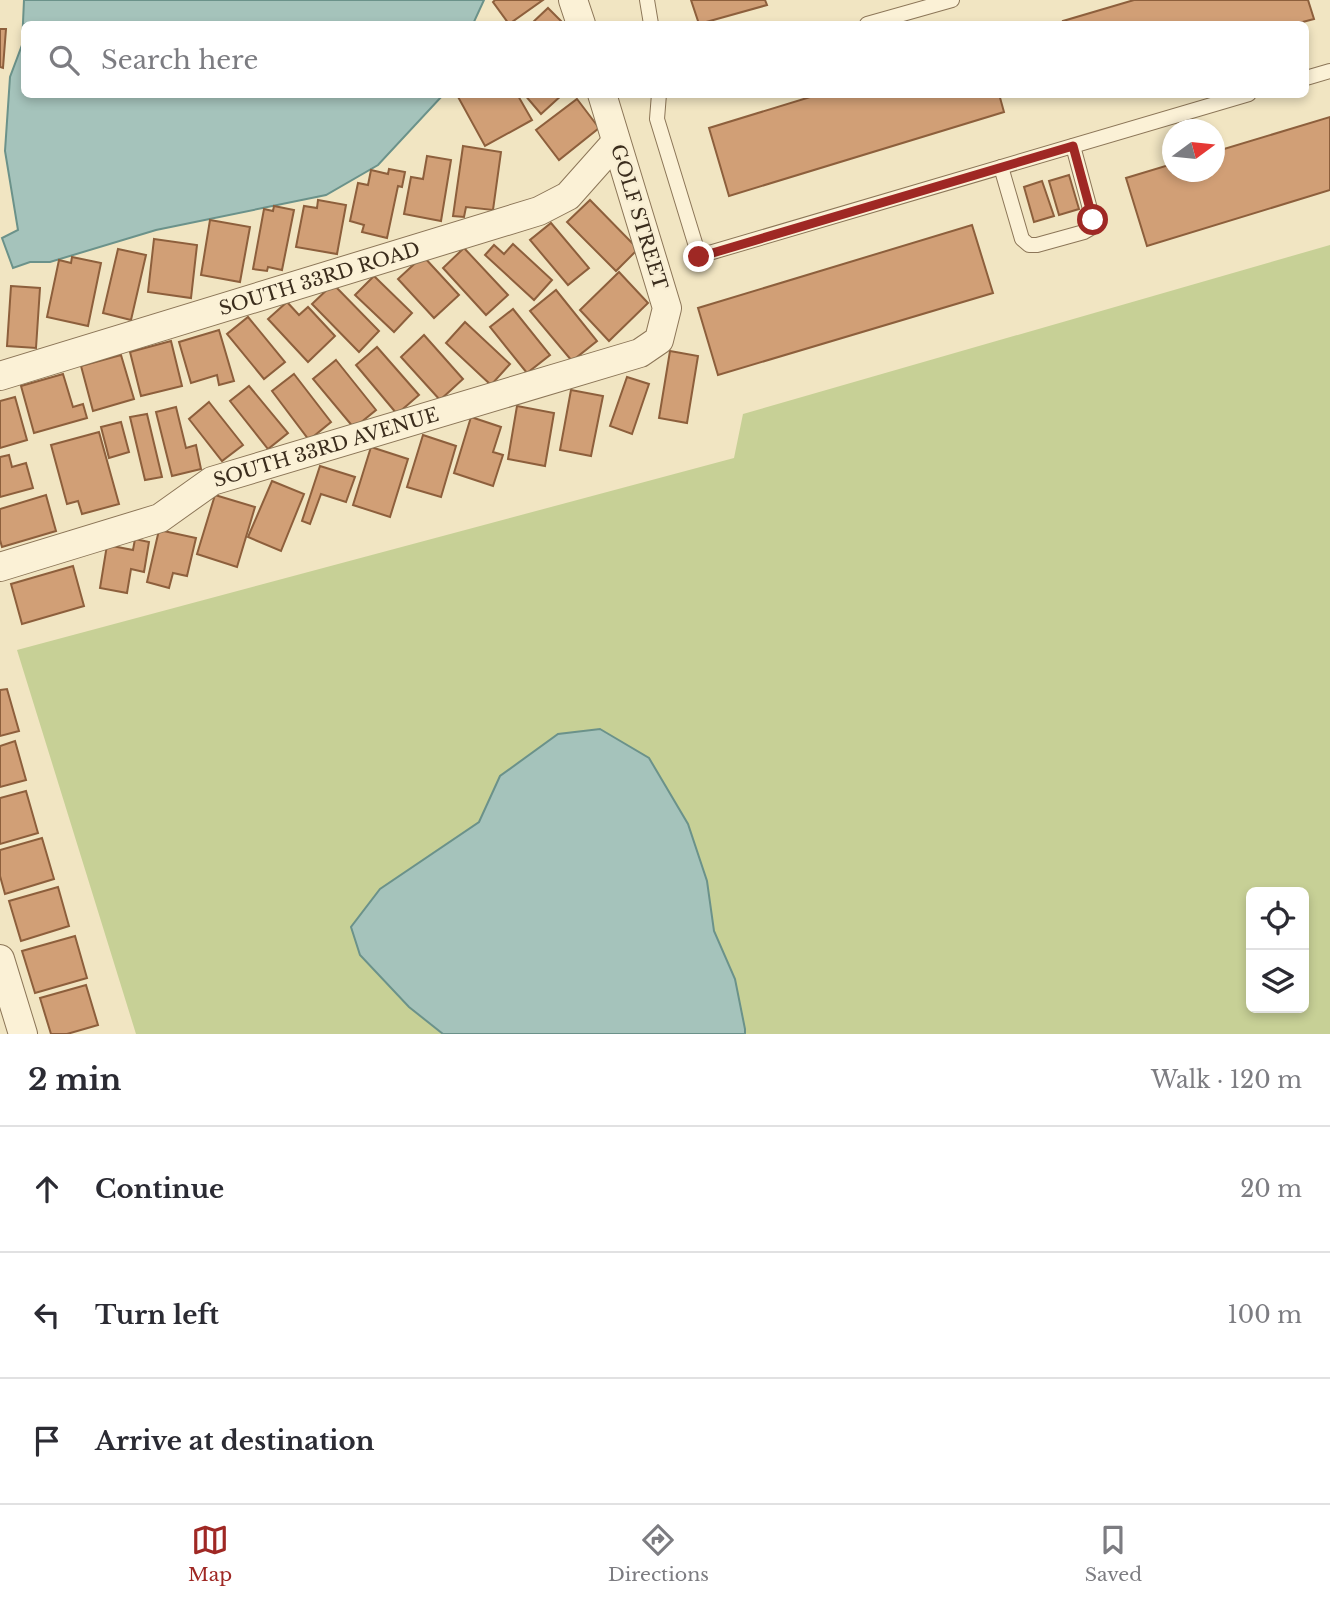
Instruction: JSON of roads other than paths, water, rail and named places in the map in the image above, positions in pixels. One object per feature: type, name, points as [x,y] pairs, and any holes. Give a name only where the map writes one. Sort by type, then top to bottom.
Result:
[{"type":"street","points":[[573,0],[580,21]]},
{"type":"street","name":"GOLF STREET","points":[[603,98],[667,308],[659,340]]},
{"type":"street","name":"SOUTH 33RD ROAD","points":[[0,376],[539,211],[568,196],[617,142]]},
{"type":"street","name":"SOUTH 33RD AVENUE","points":[[0,567],[160,518],[212,481],[640,353],[659,340]]},
{"type":"street","points":[[0,959],[23,1034]]},
{"type":"lane","points":[[647,0],[650,21]]},
{"type":"lane","points":[[878,21],[951,0]]},
{"type":"lane","points":[[1309,77],[1330,71]]},
{"type":"lane","points":[[659,98],[657,119],[699,257],[1235,98]]},
{"type":"lane","points":[[1001,167],[1022,239],[1029,245],[1084,232],[1091,228],[1093,220],[1073,146]]},
{"type":"water","points":[[24,0],[484,0],[474,21],[23,21]]},
{"type":"water","points":[[21,48],[21,98],[440,98],[378,165],[326,195],[156,230],[50,262],[30,262],[13,268],[2,238],[18,230],[5,151],[10,77]]},
{"type":"water","points":[[600,729],[649,758],[688,824],[707,881],[714,931],[735,979],[745,1034],[443,1034],[409,1007],[360,955],[351,927],[380,889],[479,822],[500,776],[558,734]]}]
